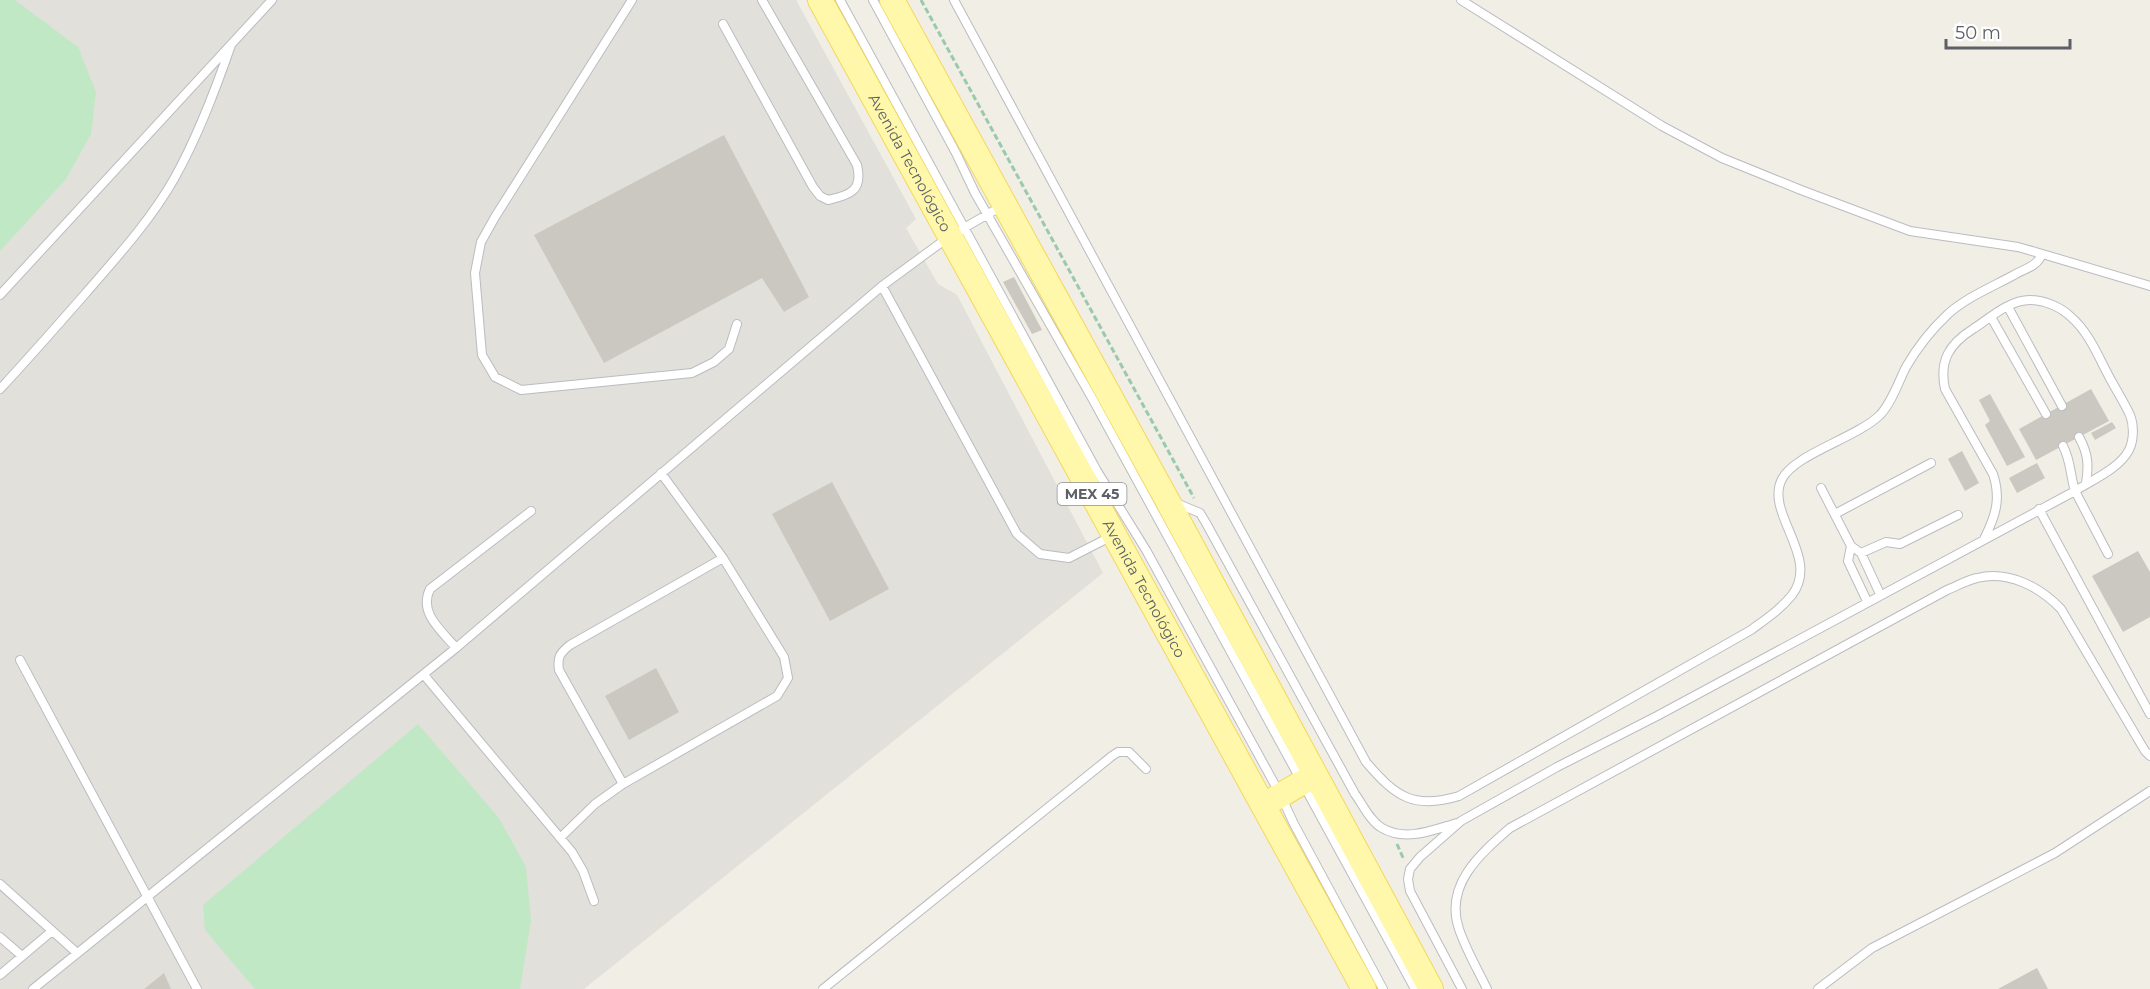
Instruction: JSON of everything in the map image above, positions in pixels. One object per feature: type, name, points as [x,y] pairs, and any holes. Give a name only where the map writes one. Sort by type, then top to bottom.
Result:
[{"type":"main road","name":"Avenida Tecnológico","points":[[820,0],[957,231],[1115,535],[1272,799],[1364,989]]},
{"type":"main road","points":[[892,0],[996,209],[1166,498],[1308,778],[1431,989]]},
{"type":"main road","points":[[1272,799],[1308,778]]},
{"type":"lane","points":[[0,295],[272,0]]},
{"type":"lane","points":[[632,0],[481,242],[475,273],[482,355],[495,377],[521,390],[692,373],[714,362],[729,349],[737,324]]},
{"type":"lane","points":[[723,24],[813,187],[820,196],[828,200],[850,192],[857,187],[859,182],[857,165],[762,0]]},
{"type":"lane","points":[[840,0],[957,231],[1096,471],[1146,550],[1272,799],[1294,824],[1383,989]]},
{"type":"lane","points":[[873,0],[996,209],[1092,398],[1308,778],[1415,989]]},
{"type":"lane","points":[[954,0],[1366,762],[1385,784],[1405,797],[1422,802],[1442,801],[1459,796],[1751,630],[1781,608],[1794,593],[1800,579],[1796,542],[1782,516],[1778,494],[1782,478],[1796,463],[1861,430],[1879,415],[1887,406],[1915,353],[1948,314],[1967,300],[2032,267],[2040,258],[2038,253]]},
{"type":"lane","points":[[1461,0],[1662,126],[1722,158],[1910,231],[2018,247],[2150,286]]},
{"type":"lane","points":[[0,389],[126,248],[150,217],[193,144],[210,106],[231,45]]},
{"type":"lane","points":[[33,989],[424,675],[882,286],[957,231],[996,209]]},
{"type":"lane","points":[[882,286],[1017,534],[1040,554],[1069,558],[1115,535]]},
{"type":"lane","points":[[1166,498],[1200,513],[1355,794],[1372,819],[1382,828],[1406,835],[1421,834],[1461,821],[1557,767],[1657,716],[2074,491],[2121,461],[2133,440],[2130,415],[2084,330],[2061,309],[2046,303],[2030,300],[2008,307],[1965,334],[1953,345],[1944,362],[1942,374],[1945,389],[1993,474],[1997,487],[1997,510],[1985,537]]},
{"type":"lane","points":[[2008,307],[2062,406]]},
{"type":"lane","points":[[1991,317],[2046,414]]},
{"type":"lane","points":[[2079,437],[2086,450],[2089,468],[2086,483]]},
{"type":"lane","points":[[2063,446],[2072,468],[2071,480],[2074,491],[2108,554]]},
{"type":"lane","points":[[1835,514],[1931,463]]},
{"type":"lane","points":[[560,838],[595,804],[623,784],[777,696],[788,678],[784,657],[723,558],[661,473]]},
{"type":"lane","points":[[1821,488],[1851,546],[1861,553],[1880,594]]},
{"type":"lane","points":[[2039,509],[2150,714]]},
{"type":"lane","points":[[456,648],[431,618],[426,607],[426,598],[430,589],[531,511]]},
{"type":"lane","points":[[1861,553],[1886,542],[1900,544],[1958,515]]},
{"type":"lane","points":[[1851,546],[1848,561],[1867,601]]},
{"type":"lane","points":[[623,784],[559,670],[557,661],[560,653],[570,645],[723,558]]},
{"type":"lane","points":[[1487,989],[1459,931],[1455,904],[1458,887],[1470,866],[1510,828],[1936,596],[1977,578],[2000,576],[2016,580],[2048,596],[2061,609],[2150,756]]},
{"type":"lane","points":[[20,660],[197,989]]},
{"type":"lane","points":[[424,675],[560,838],[583,871],[594,901]]},
{"type":"lane","points":[[824,989],[1112,756],[1118,752],[1129,752],[1146,769]]},
{"type":"lane","points":[[1818,989],[1872,948],[2055,853],[2150,791]]},
{"type":"lane","points":[[1461,821],[1420,857],[1410,869],[1408,879],[1410,891],[1462,989]]},
{"type":"lane","points":[[0,884],[77,953]]},
{"type":"lane","points":[[0,975],[52,931]]},
{"type":"lane","points":[[0,937],[22,956]]},
{"type":"path","points":[[921,0],[1193,496],[1200,513]]},
{"type":"path","points":[[1392,831],[1410,869]]},
{"type":"shaded area","points":[[0,0],[796,0],[916,219],[906,228],[938,284],[957,295],[1103,573],[584,989],[0,989]]},
{"type":"green space","points":[[0,0],[15,0],[78,47],[96,92],[91,134],[66,179],[0,251]]},
{"type":"green space","points":[[418,724],[499,818],[526,867],[531,921],[520,989],[255,989],[205,930],[203,905]]},
{"type":"building","points":[[724,135],[809,297],[784,312],[762,278],[604,363],[534,235]]},
{"type":"building","points":[[1014,277],[1042,330],[1032,334],[1003,282]]},
{"type":"building","points":[[2091,389],[2109,421],[2036,460],[2019,429]]},
{"type":"building","points":[[1990,394],[2025,457],[2007,466],[1985,425],[1990,421],[1979,400]]},
{"type":"building","points":[[2112,422],[2116,428],[2095,440],[2091,433]]},
{"type":"building","points":[[1962,451],[1979,483],[1965,491],[1948,459]]},
{"type":"building","points":[[2037,463],[2045,478],[2017,493],[2009,478]]},
{"type":"building","points":[[832,482],[889,589],[830,621],[772,514]]},
{"type":"building","points":[[2138,551],[2150,572],[2150,617],[2123,632],[2092,576]]},
{"type":"building","points":[[656,668],[679,712],[629,740],[605,696]]},
{"type":"building","points":[[2037,968],[2048,989],[1998,989]]},
{"type":"building","points":[[164,973],[171,989],[144,989]]}]
